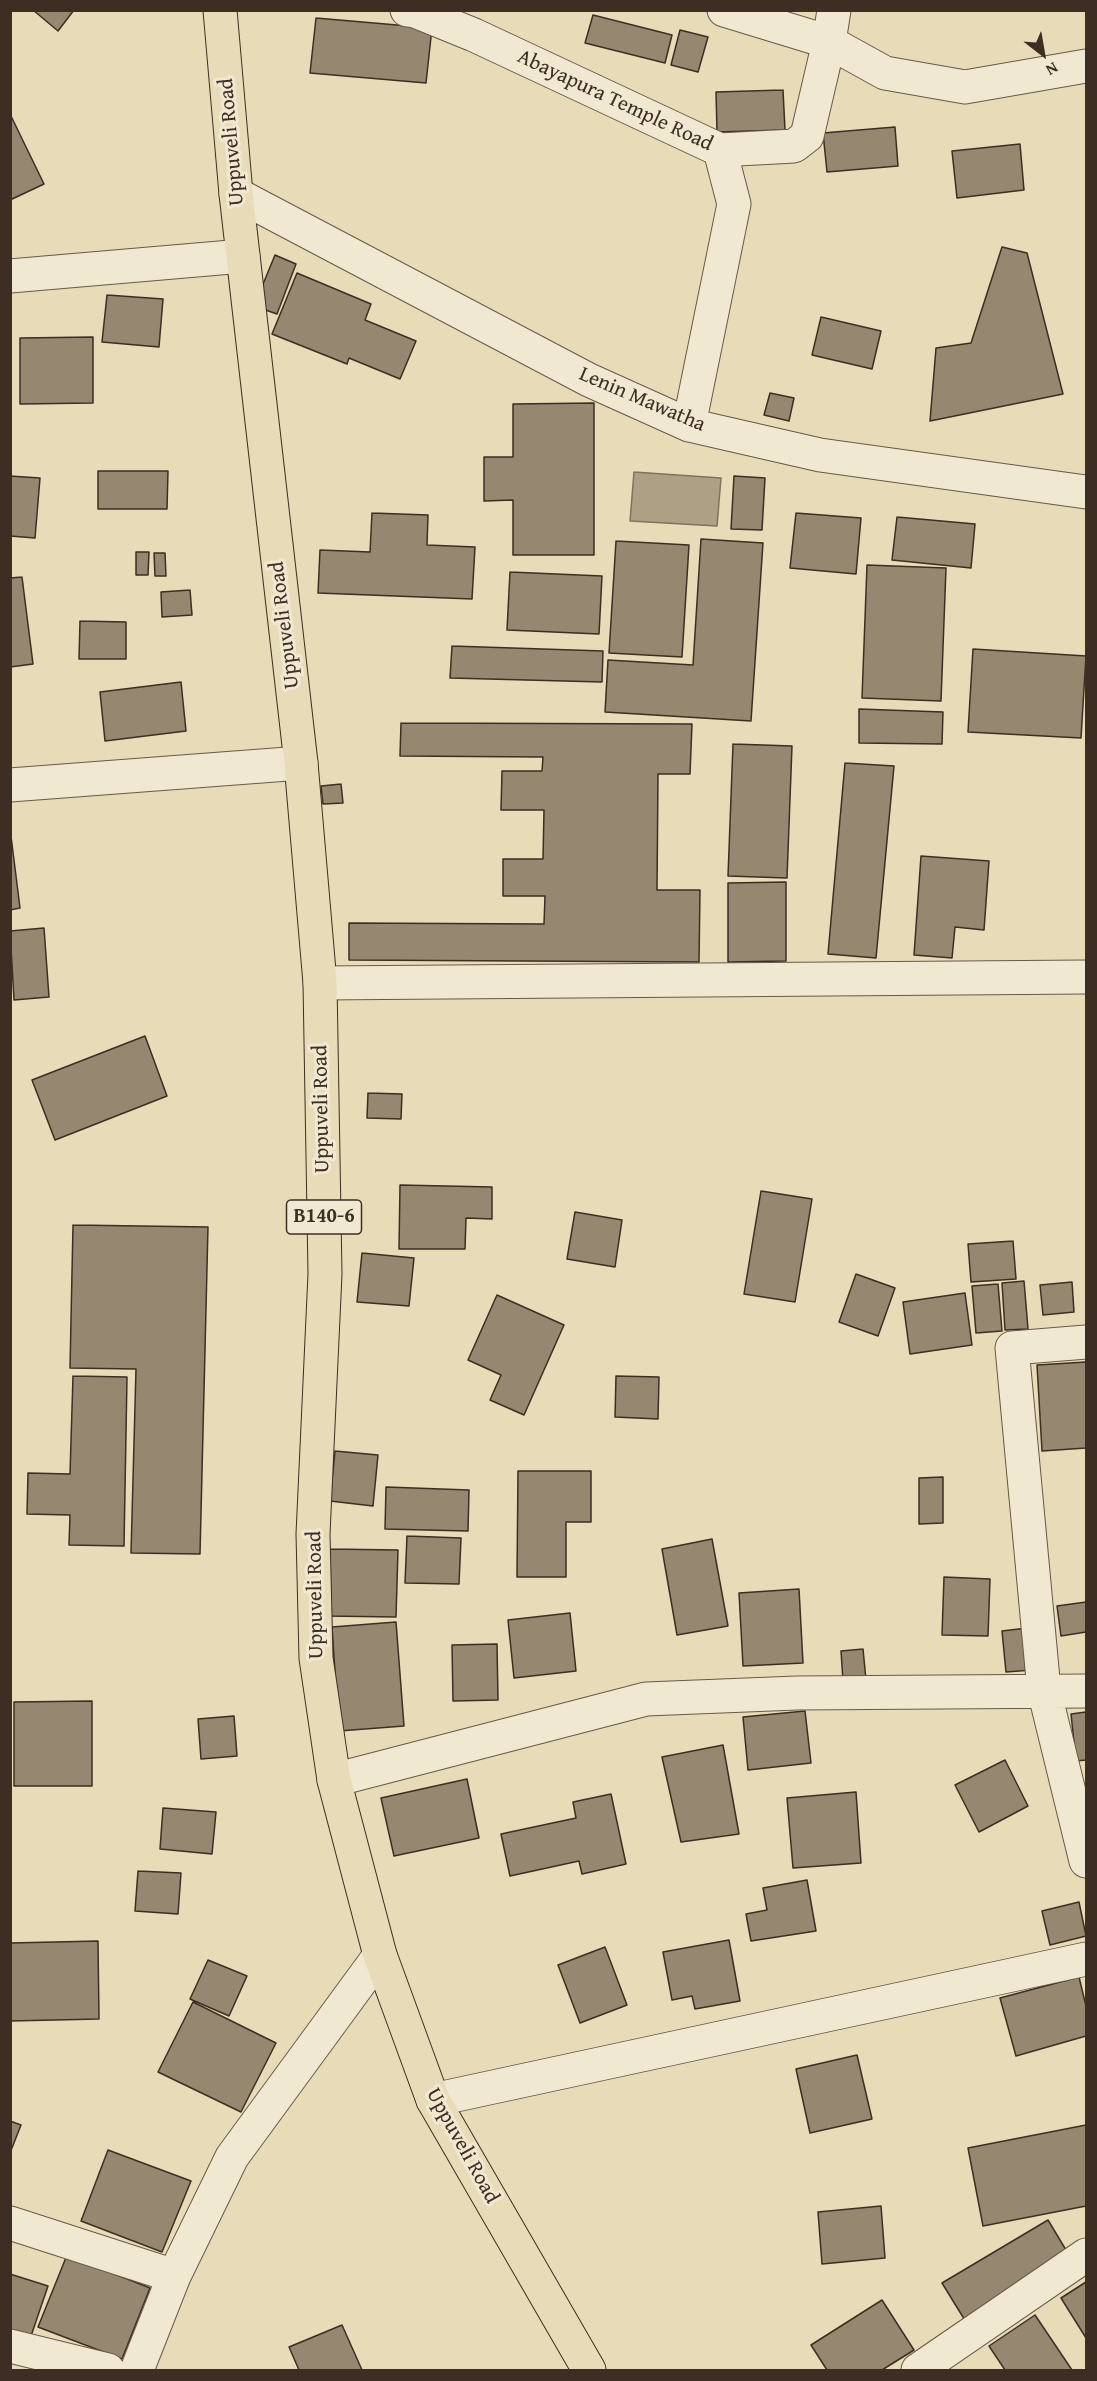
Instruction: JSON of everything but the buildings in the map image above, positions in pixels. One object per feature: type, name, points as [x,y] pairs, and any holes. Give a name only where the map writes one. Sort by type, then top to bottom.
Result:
[{"type":"main road","name":"Uppuveli Road","points":[[220,10],[236,194],[301,763],[320,983],[325,1274],[313,1534],[316,1658],[334,1780],[380,1955],[433,2100],[589,2370]]},
{"type":"street","name":"Abayapura Temple Road","points":[[407,10],[415,11],[474,35],[720,150],[794,146],[807,136],[829,42],[834,10]]},
{"type":"street","points":[[723,10],[829,42],[885,73],[966,87],[1071,71],[1086,66]]},
{"type":"street","points":[[689,425],[734,204],[720,150]]},
{"type":"street","name":"Lenin Mawatha","points":[[236,194],[589,380],[689,425],[820,455],[1086,492]]},
{"type":"street","points":[[10,276],[243,256]]},
{"type":"street","points":[[10,785],[301,763]]},
{"type":"street","points":[[320,983],[1086,976]]},
{"type":"street","points":[[1086,1342],[1012,1348],[1044,1690],[1086,1861]]},
{"type":"street","points":[[334,1780],[646,1699],[797,1693],[1086,1691]]},
{"type":"street","points":[[137,2370],[174,2276],[232,2157],[380,1955]]},
{"type":"street","points":[[433,2100],[1086,1959]]},
{"type":"street","points":[[10,2223],[174,2276]]},
{"type":"street","points":[[918,2370],[1086,2255]]},
{"type":"street","points":[[10,2346],[108,2370]]},
{"type":"shaded area","points":[[634,472],[721,478],[717,526],[630,521]]}]
